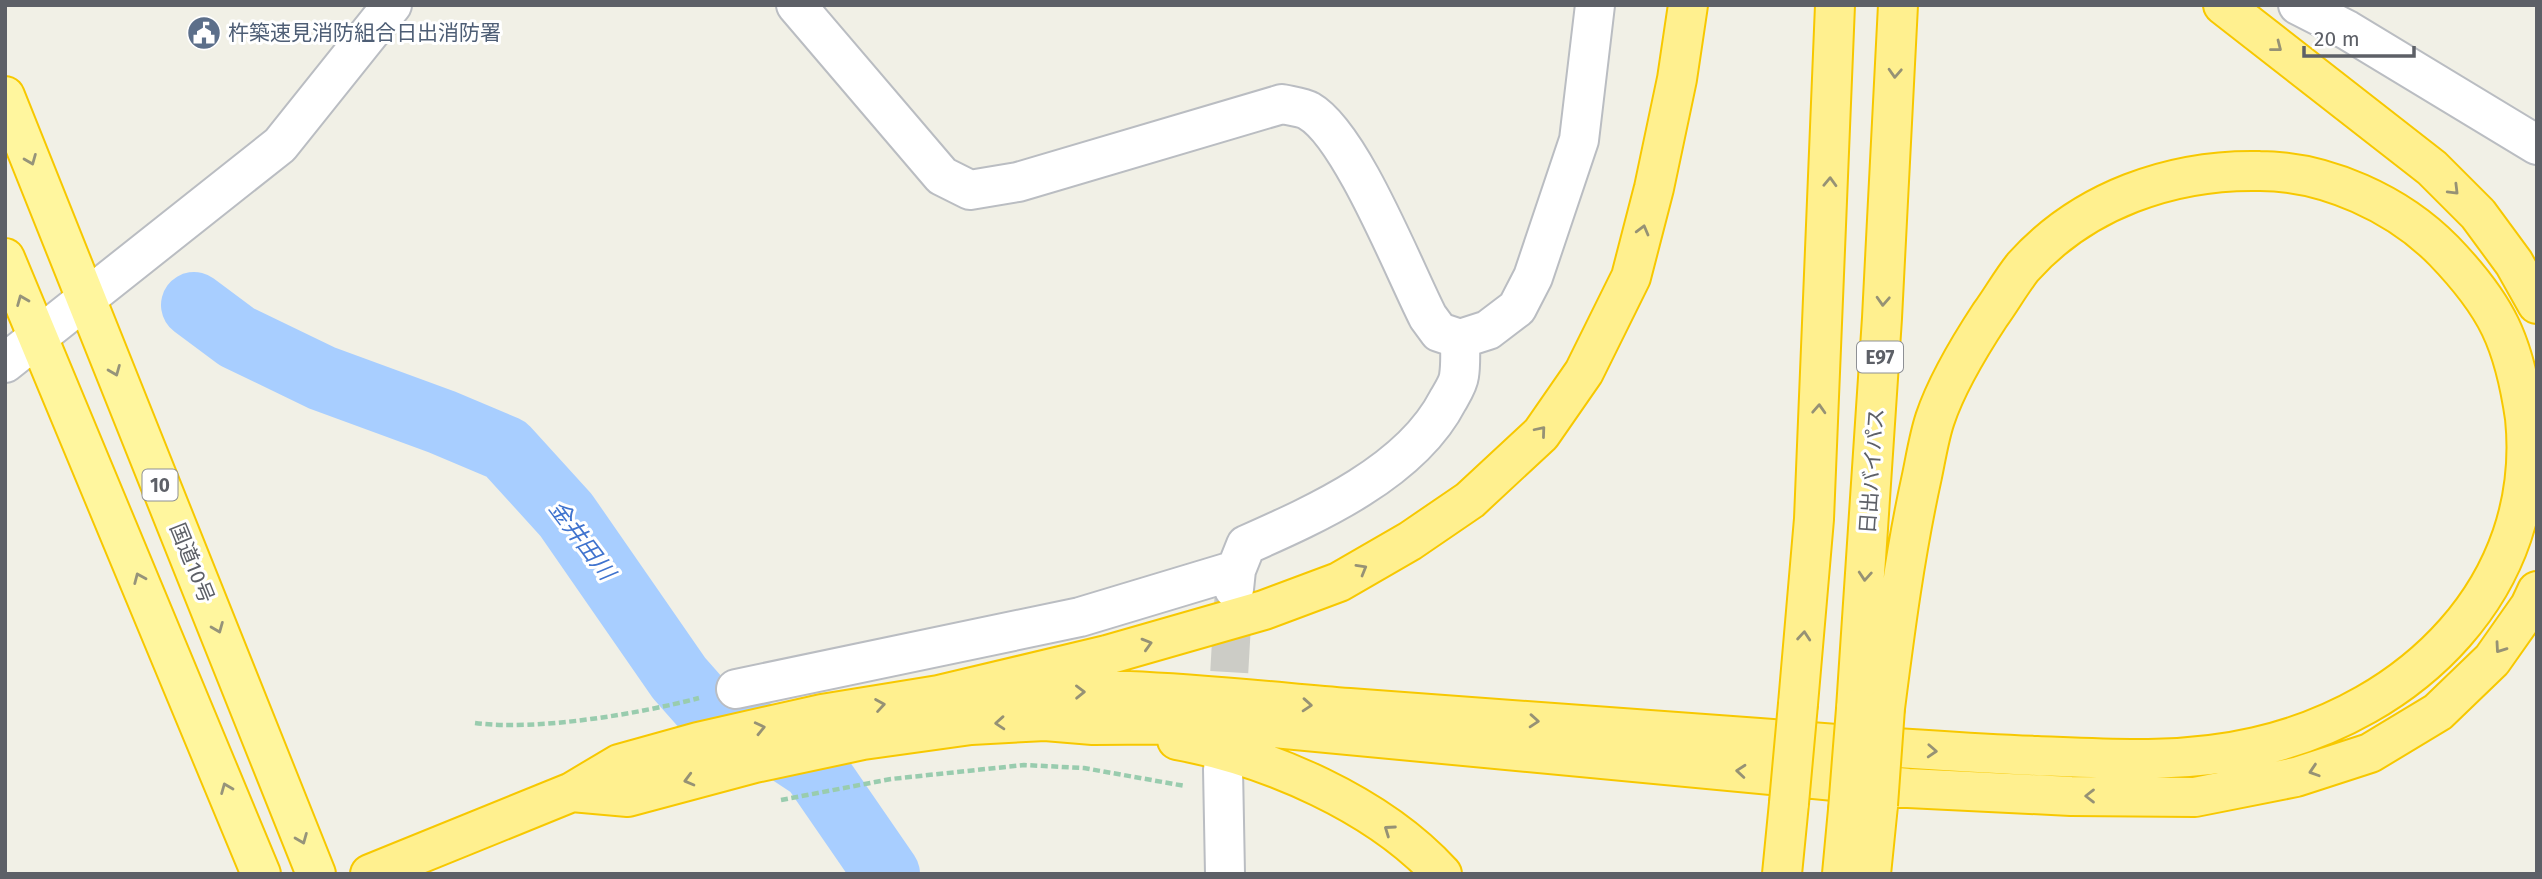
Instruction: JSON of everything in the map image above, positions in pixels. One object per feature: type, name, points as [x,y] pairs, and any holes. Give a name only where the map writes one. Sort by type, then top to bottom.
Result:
[{"type":"highway","points":[[370,874],[572,792],[620,764],[698,742],[822,714],[939,695],[1107,655],[1264,610],[1339,582],[1410,541],[1480,490],[1541,434],[1584,372],[1631,277],[1654,188],[1677,79],[1688,5]]},
{"type":"highway","points":[[1782,874],[1816,478],[1835,5]]},
{"type":"highway","name":"日出バイパス","points":[[1863,808],[1870,708],[1882,318],[1898,5]]},
{"type":"highway","points":[[2223,5],[2432,168],[2479,214],[2514,262],[2537,304]]},
{"type":"highway","name":"国道10号","points":[[5,96],[316,874]]},
{"type":"highway","points":[[939,695],[1125,691],[1905,750],[2158,761],[2258,747],[2338,719],[2410,677],[2465,629],[2501,570],[2525,512],[2529,444],[2520,382],[2504,327],[2474,282],[2425,232],[2374,199],[2324,182],[2269,170],[2222,172],[2168,179],[2121,197],[2061,231],[2021,270],[1970,345],[1936,416],[1870,708]]},
{"type":"highway","points":[[5,258],[261,874]]},
{"type":"highway","points":[[572,792],[628,797],[755,763],[863,740],[971,725],[1045,721],[1093,725],[1231,724],[1908,788],[2071,796],[2195,797],[2296,777],[2370,752],[2438,712],[2492,660],[2530,606],[2537,591]]},
{"type":"highway","points":[[1093,725],[1226,749],[1285,772],[1356,807],[1426,856],[1442,874]]},
{"type":"highway","points":[[1863,808],[1871,874]]},
{"type":"highway","name":"E97","points":[[1842,874],[1863,808]]},
{"type":"street","points":[[5,363],[280,145],[392,5]]},
{"type":"street","points":[[796,5],[942,176],[970,190],[1018,182],[1282,104],[1309,111],[1329,130],[1356,168],[1428,317],[1439,332],[1460,339],[1488,330],[1517,308],[1534,277],[1579,140],[1595,5]]},
{"type":"street","points":[[2298,5],[2347,30],[2537,145]]},
{"type":"street","points":[[736,689],[1080,617],[1235,580],[1246,545],[1310,516],[1354,491],[1395,461],[1424,433],[1443,410],[1459,378],[1460,339]]},
{"type":"street","points":[[1223,781],[1226,874]]},
{"type":"path","points":[[475,723],[526,724],[654,709],[736,689]]},
{"type":"path","points":[[781,800],[891,779],[1024,765],[1223,781]]},
{"type":"waterway","name":"金井田川","points":[[194,305],[237,337],[322,378],[442,422],[506,449],[566,515],[679,678],[717,721],[767,737],[814,768],[887,874]]},
{"type":"tunnel","points":[[1226,729],[1234,589]]},
{"type":"place","name":"杵築速見消防組合日出消防署","points":[[204,33]]}]
